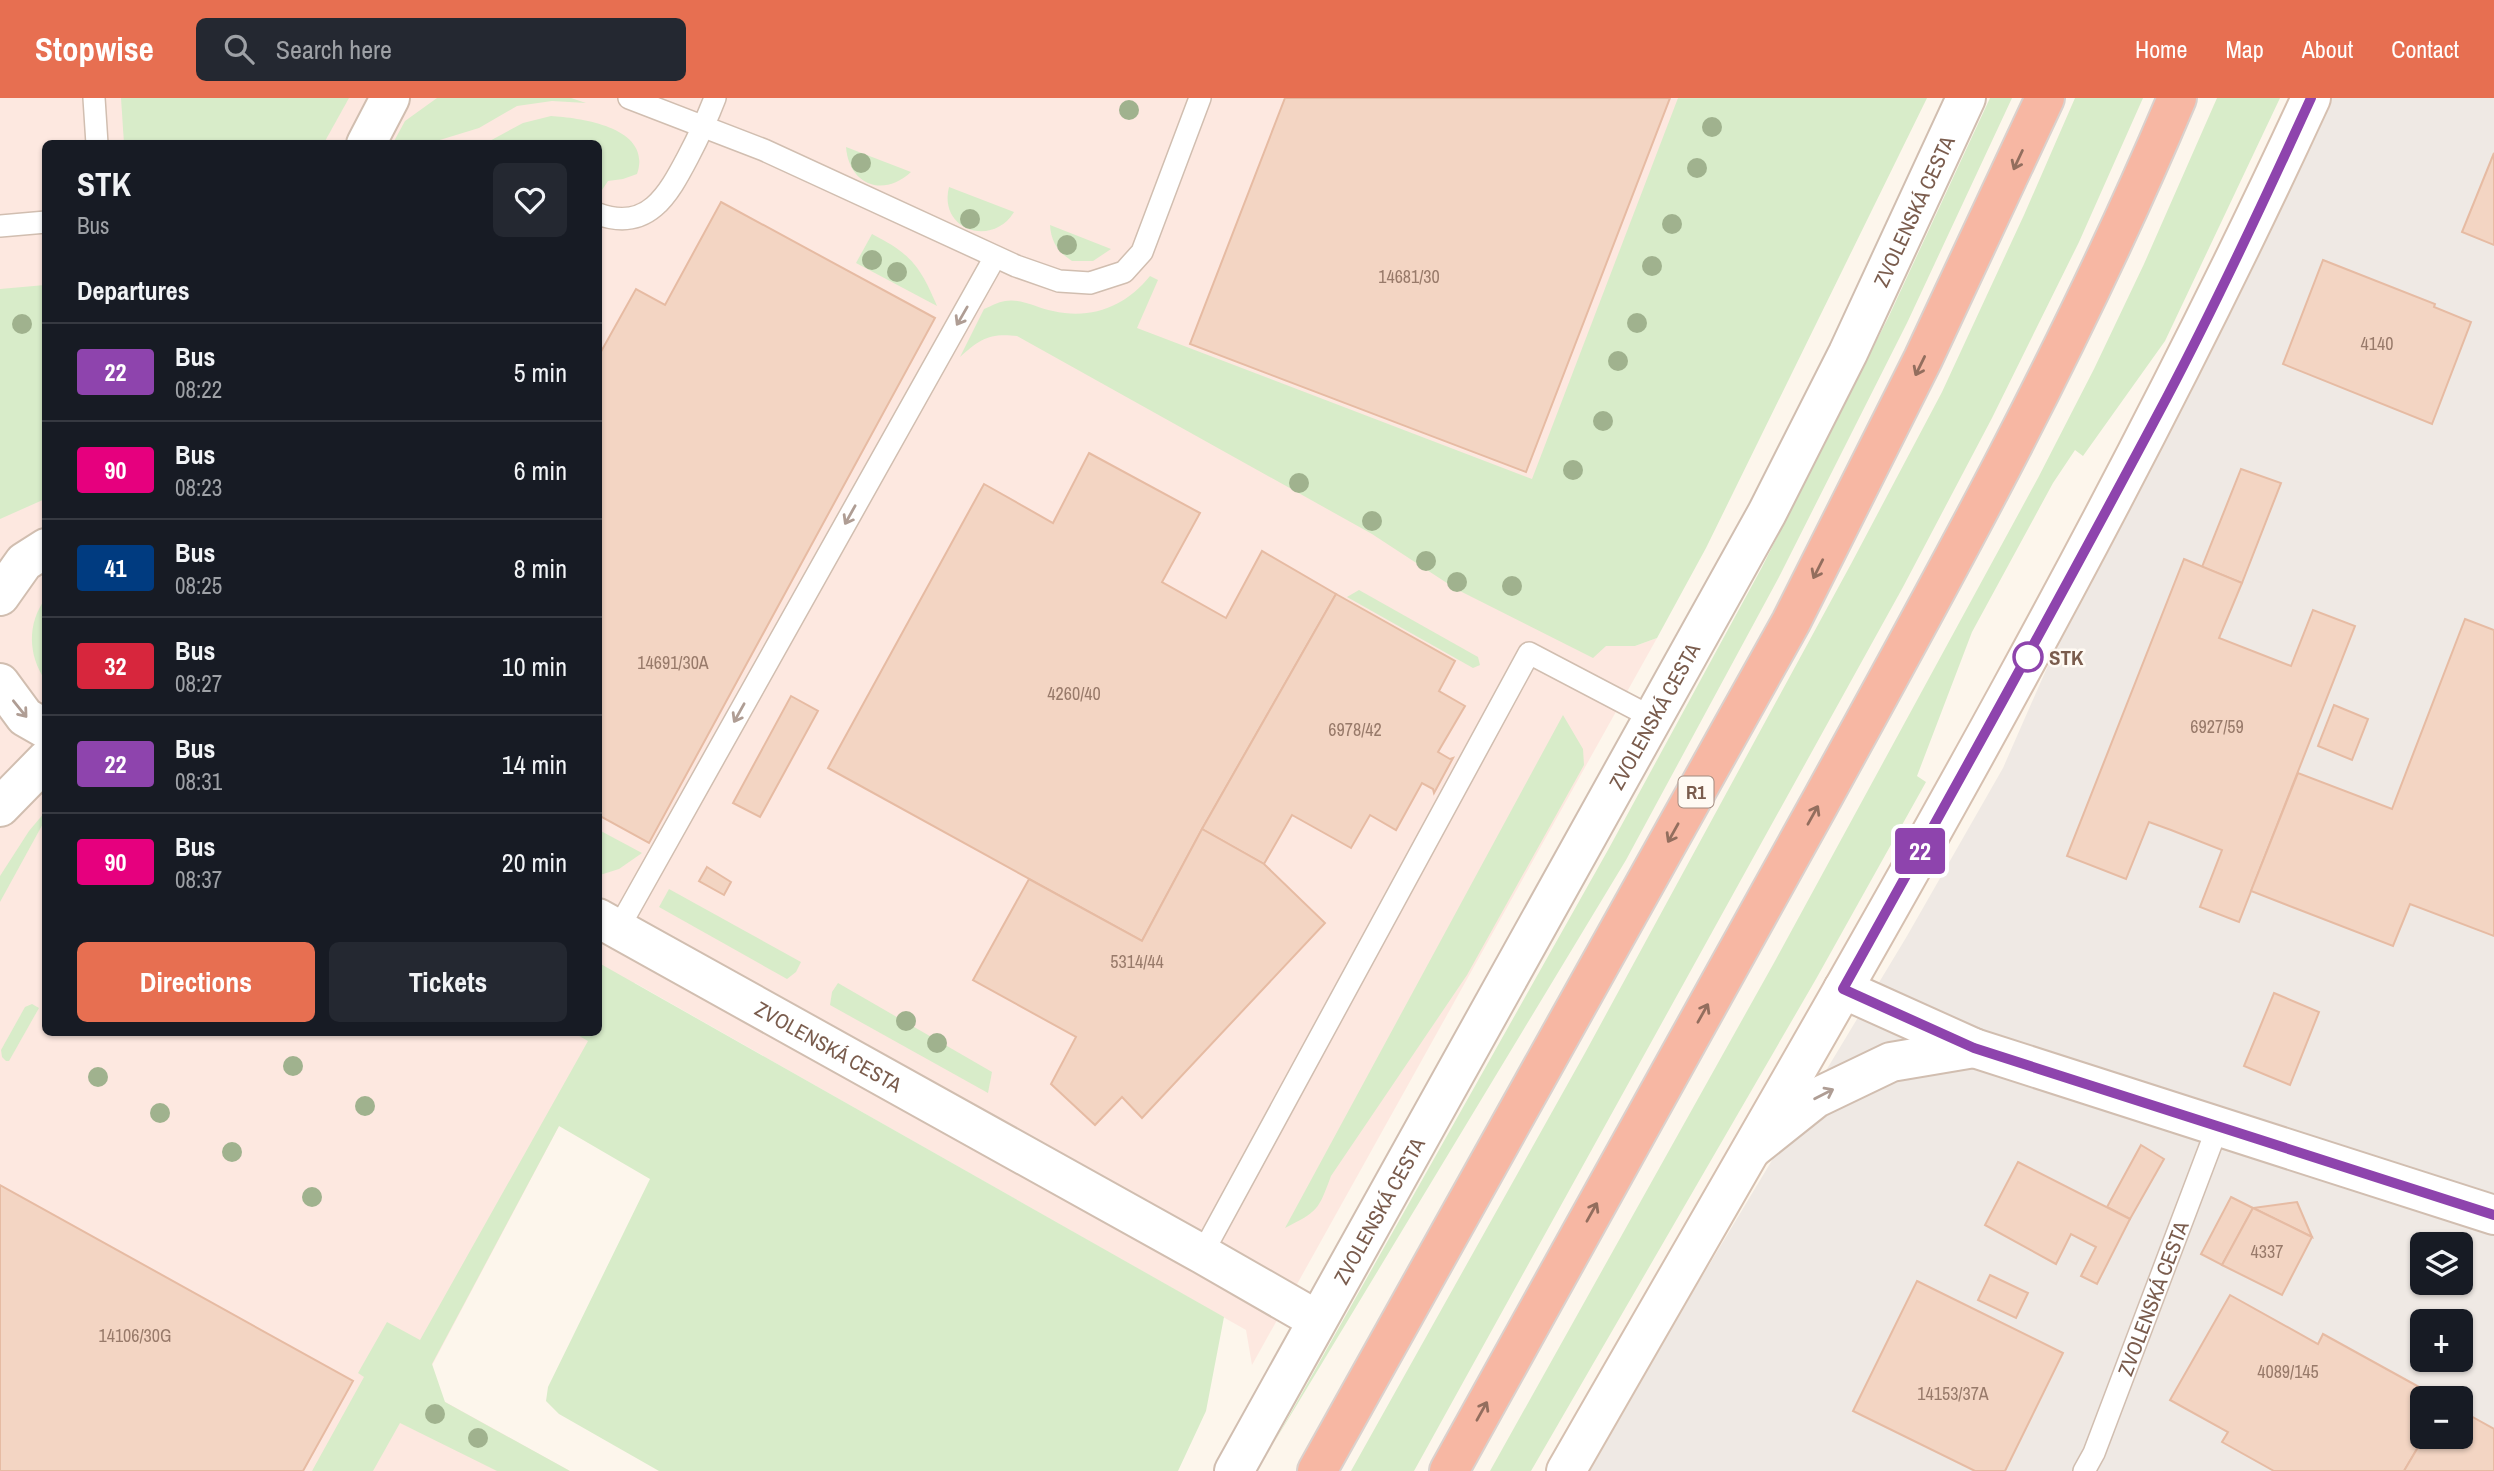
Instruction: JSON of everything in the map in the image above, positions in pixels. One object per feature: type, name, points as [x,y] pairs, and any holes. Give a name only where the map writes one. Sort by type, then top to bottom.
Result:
[{"type":"highway","name":"R1","points":[[1317,1471],[1791,622],[1923,359],[2045,98]]},
{"type":"highway","points":[[1449,1471],[1891,675],[2036,404],[2149,165],[2177,98]]},
{"type":"street","points":[[368,140],[390,98]]},
{"type":"street","name":"ZVOLENSKÁ CESTA","points":[[1234,1471],[1767,513],[1847,353],[1966,98]]},
{"type":"street","points":[[1566,1471],[1843,989],[2061,597],[2167,397],[2311,98]]},
{"type":"street","points":[[0,596],[23,556]]},
{"type":"street","points":[[0,683],[25,717],[42,727]]},
{"type":"street","points":[[0,807],[42,764]]},
{"type":"street","name":"ZVOLENSKÁ CESTA","points":[[608,924],[1317,1320]]},
{"type":"street","points":[[1843,989],[1974,1048],[2494,1214]]},
{"type":"street","points":[[1750,1150],[1816,1098],[1891,1062],[1974,1048]]},
{"type":"lane","points":[[94,98],[97,140]]},
{"type":"lane","points":[[629,98],[764,150],[995,257],[1059,281],[1090,283],[1124,272],[1142,252],[1200,98]]},
{"type":"lane","points":[[602,215],[617,220],[639,215],[661,202],[671,190],[704,127],[715,98]]},
{"type":"lane","points":[[0,226],[42,222]]},
{"type":"lane","points":[[608,924],[995,257]]},
{"type":"lane","points":[[1202,1254],[1529,653],[1653,718]]},
{"type":"lane","name":"ZVOLENSKÁ CESTA","points":[[2084,1471],[2098,1442],[2218,1126]]},
{"type":"shaded area","points":[[0,98],[1776,98],[1635,646],[1657,638],[1252,1365],[1246,1330],[635,983],[420,1388],[570,1471],[0,1471]]},
{"type":"shaded area","points":[[2297,98],[2494,98],[2494,1471],[1585,1471],[1907,936],[2003,768]]},
{"type":"green space","points":[[121,98],[349,98],[326,140],[124,140]]},
{"type":"green space","points":[[437,98],[571,98],[586,103],[552,101],[517,106],[479,128],[440,140],[395,140],[405,121]]},
{"type":"green space","points":[[1678,98],[1927,98],[1706,548],[1657,638],[1635,646],[1606,646],[1593,658],[1456,589],[1372,534],[1017,336],[999,335],[986,339],[960,357],[984,309],[995,304],[1017,301],[1067,313],[1095,312],[1119,303],[1150,276],[1158,280],[1137,328],[1532,479]]},
{"type":"green space","points":[[1990,98],[2012,98],[1907,323],[1779,577],[1626,860],[1275,1441],[1608,850],[1761,569],[1889,316]]},
{"type":"green space","points":[[2075,98],[2143,98],[2079,242],[1992,418],[1903,587],[1414,1471],[1351,1471],[1585,1053],[1942,392]]},
{"type":"green space","points":[[2217,98],[2280,98],[2165,341],[2083,456],[2075,450],[2053,483],[1972,632],[1917,776],[1926,782],[1816,979],[1531,1471],[1490,1471],[1775,961],[2038,478],[2144,264]]},
{"type":"green space","points":[[551,116],[580,119],[612,129],[635,146],[639,158],[637,174],[608,181],[602,190],[602,140],[492,140],[523,123]]},
{"type":"green space","points":[[846,147],[911,172],[889,184],[869,184],[853,171]]},
{"type":"green space","points":[[949,187],[1014,212],[1004,223],[993,229],[969,229],[951,214],[948,202]]},
{"type":"green space","points":[[1050,225],[1111,249],[1093,261],[1072,261],[1056,246]]},
{"type":"green space","points":[[872,234],[913,262],[937,306],[856,263]]},
{"type":"green space","points":[[42,285],[42,500],[0,519],[0,289]]},
{"type":"green space","points":[[1359,590],[1478,657],[1480,665],[1473,668],[1347,597]]},
{"type":"green space","points":[[42,604],[42,675],[35,660],[32,640]]},
{"type":"green space","points":[[1563,715],[1583,749],[1584,765],[1467,975],[1331,1176],[1316,1209],[1285,1228]]},
{"type":"green space","points":[[42,816],[42,825],[0,902],[0,876]]},
{"type":"green space","points":[[602,832],[642,853],[619,869],[602,874]]},
{"type":"green space","points":[[669,889],[801,962],[796,972],[787,979],[659,907]]},
{"type":"green space","points":[[602,965],[1224,1317],[1206,1411],[1178,1471],[659,1471],[559,1414],[546,1401],[548,1387],[650,1179],[559,1126],[432,1364],[445,1402],[570,1471],[497,1471],[400,1423],[373,1471],[312,1471],[364,1377],[358,1373],[387,1322],[420,1340],[588,1041],[579,1036],[602,1036]]},
{"type":"green space","points":[[838,983],[992,1072],[988,1093],[830,1005],[832,992]]},
{"type":"green space","points":[[32,1004],[39,1008],[9,1061],[6,1061],[1,1050],[25,1007]]},
{"type":"building","points":[[1285,98],[1670,98],[1526,472],[1190,344]]},
{"type":"building","points":[[2494,153],[2494,245],[2462,232]]},
{"type":"building","points":[[721,202],[935,318],[649,843],[602,817],[602,350],[636,289],[665,305]]},
{"type":"building","points":[[2323,260],[2435,304],[2434,307],[2471,322],[2432,424],[2283,364]]},
{"type":"building","points":[[1089,453],[1200,513],[1162,582],[1226,618],[1262,551],[1336,594],[1202,829],[1142,941],[828,768],[984,484],[1053,523]]},
{"type":"building","points":[[2241,469],[2281,483],[2242,583],[2202,567]]},
{"type":"building","points":[[2184,559],[2242,583],[2219,638],[2291,666],[2313,610],[2355,626],[2239,922],[2200,907],[2222,850],[2171,830],[2149,822],[2126,879],[2067,856]]},
{"type":"building","points":[[1336,594],[1455,661],[1439,691],[1465,706],[1438,752],[1453,758],[1434,793],[1433,789],[1422,783],[1396,830],[1370,815],[1351,848],[1292,815],[1264,864],[1202,829]]},
{"type":"building","points":[[2465,619],[2494,630],[2494,936],[2410,904],[2393,946],[2251,891],[2298,773],[2392,809]]},
{"type":"building","points":[[791,696],[818,711],[760,817],[733,803]]},
{"type":"building","points":[[2334,705],[2368,719],[2352,760],[2318,746]]},
{"type":"building","points":[[1202,829],[1264,864],[1325,923],[1142,1118],[1122,1097],[1095,1125],[1051,1084],[1076,1037],[973,980],[1029,879],[1142,941]]},
{"type":"building","points":[[707,867],[731,882],[724,895],[699,881]]},
{"type":"building","points":[[2274,993],[2319,1012],[2290,1085],[2244,1066]]},
{"type":"building","points":[[2141,1145],[2164,1159],[2130,1219],[2107,1207]]},
{"type":"building","points":[[2018,1162],[2130,1219],[2097,1284],[2081,1276],[2096,1247],[2071,1234],[2056,1264],[1985,1225]]},
{"type":"building","points":[[0,1185],[353,1381],[303,1471],[0,1471]]},
{"type":"building","points":[[2231,1197],[2253,1208],[2222,1265],[2201,1254]]},
{"type":"building","points":[[2297,1202],[2312,1237],[2253,1208]]},
{"type":"building","points":[[2253,1208],[2312,1237],[2282,1295],[2222,1265]]},
{"type":"building","points":[[1990,1275],[2028,1293],[2016,1318],[1978,1300]]},
{"type":"building","points":[[1917,1281],[2063,1353],[2005,1471],[1975,1471],[1853,1411]]},
{"type":"building","points":[[2230,1295],[2318,1344],[2323,1334],[2417,1386],[2410,1386],[2410,1449],[2417,1449],[2404,1471],[2274,1471],[2222,1442],[2228,1432],[2170,1400]]},
{"type":"building","points":[[2473,1417],[2494,1429],[2494,1471],[2404,1471],[2417,1449],[2473,1449]]},
{"type":"bus line","name":"22","points":[[2311,98],[2167,397],[2042,632],[1843,989],[1974,1048],[2494,1215]]},
{"type":"place","name":"STK","points":[[2028,657]]}]
